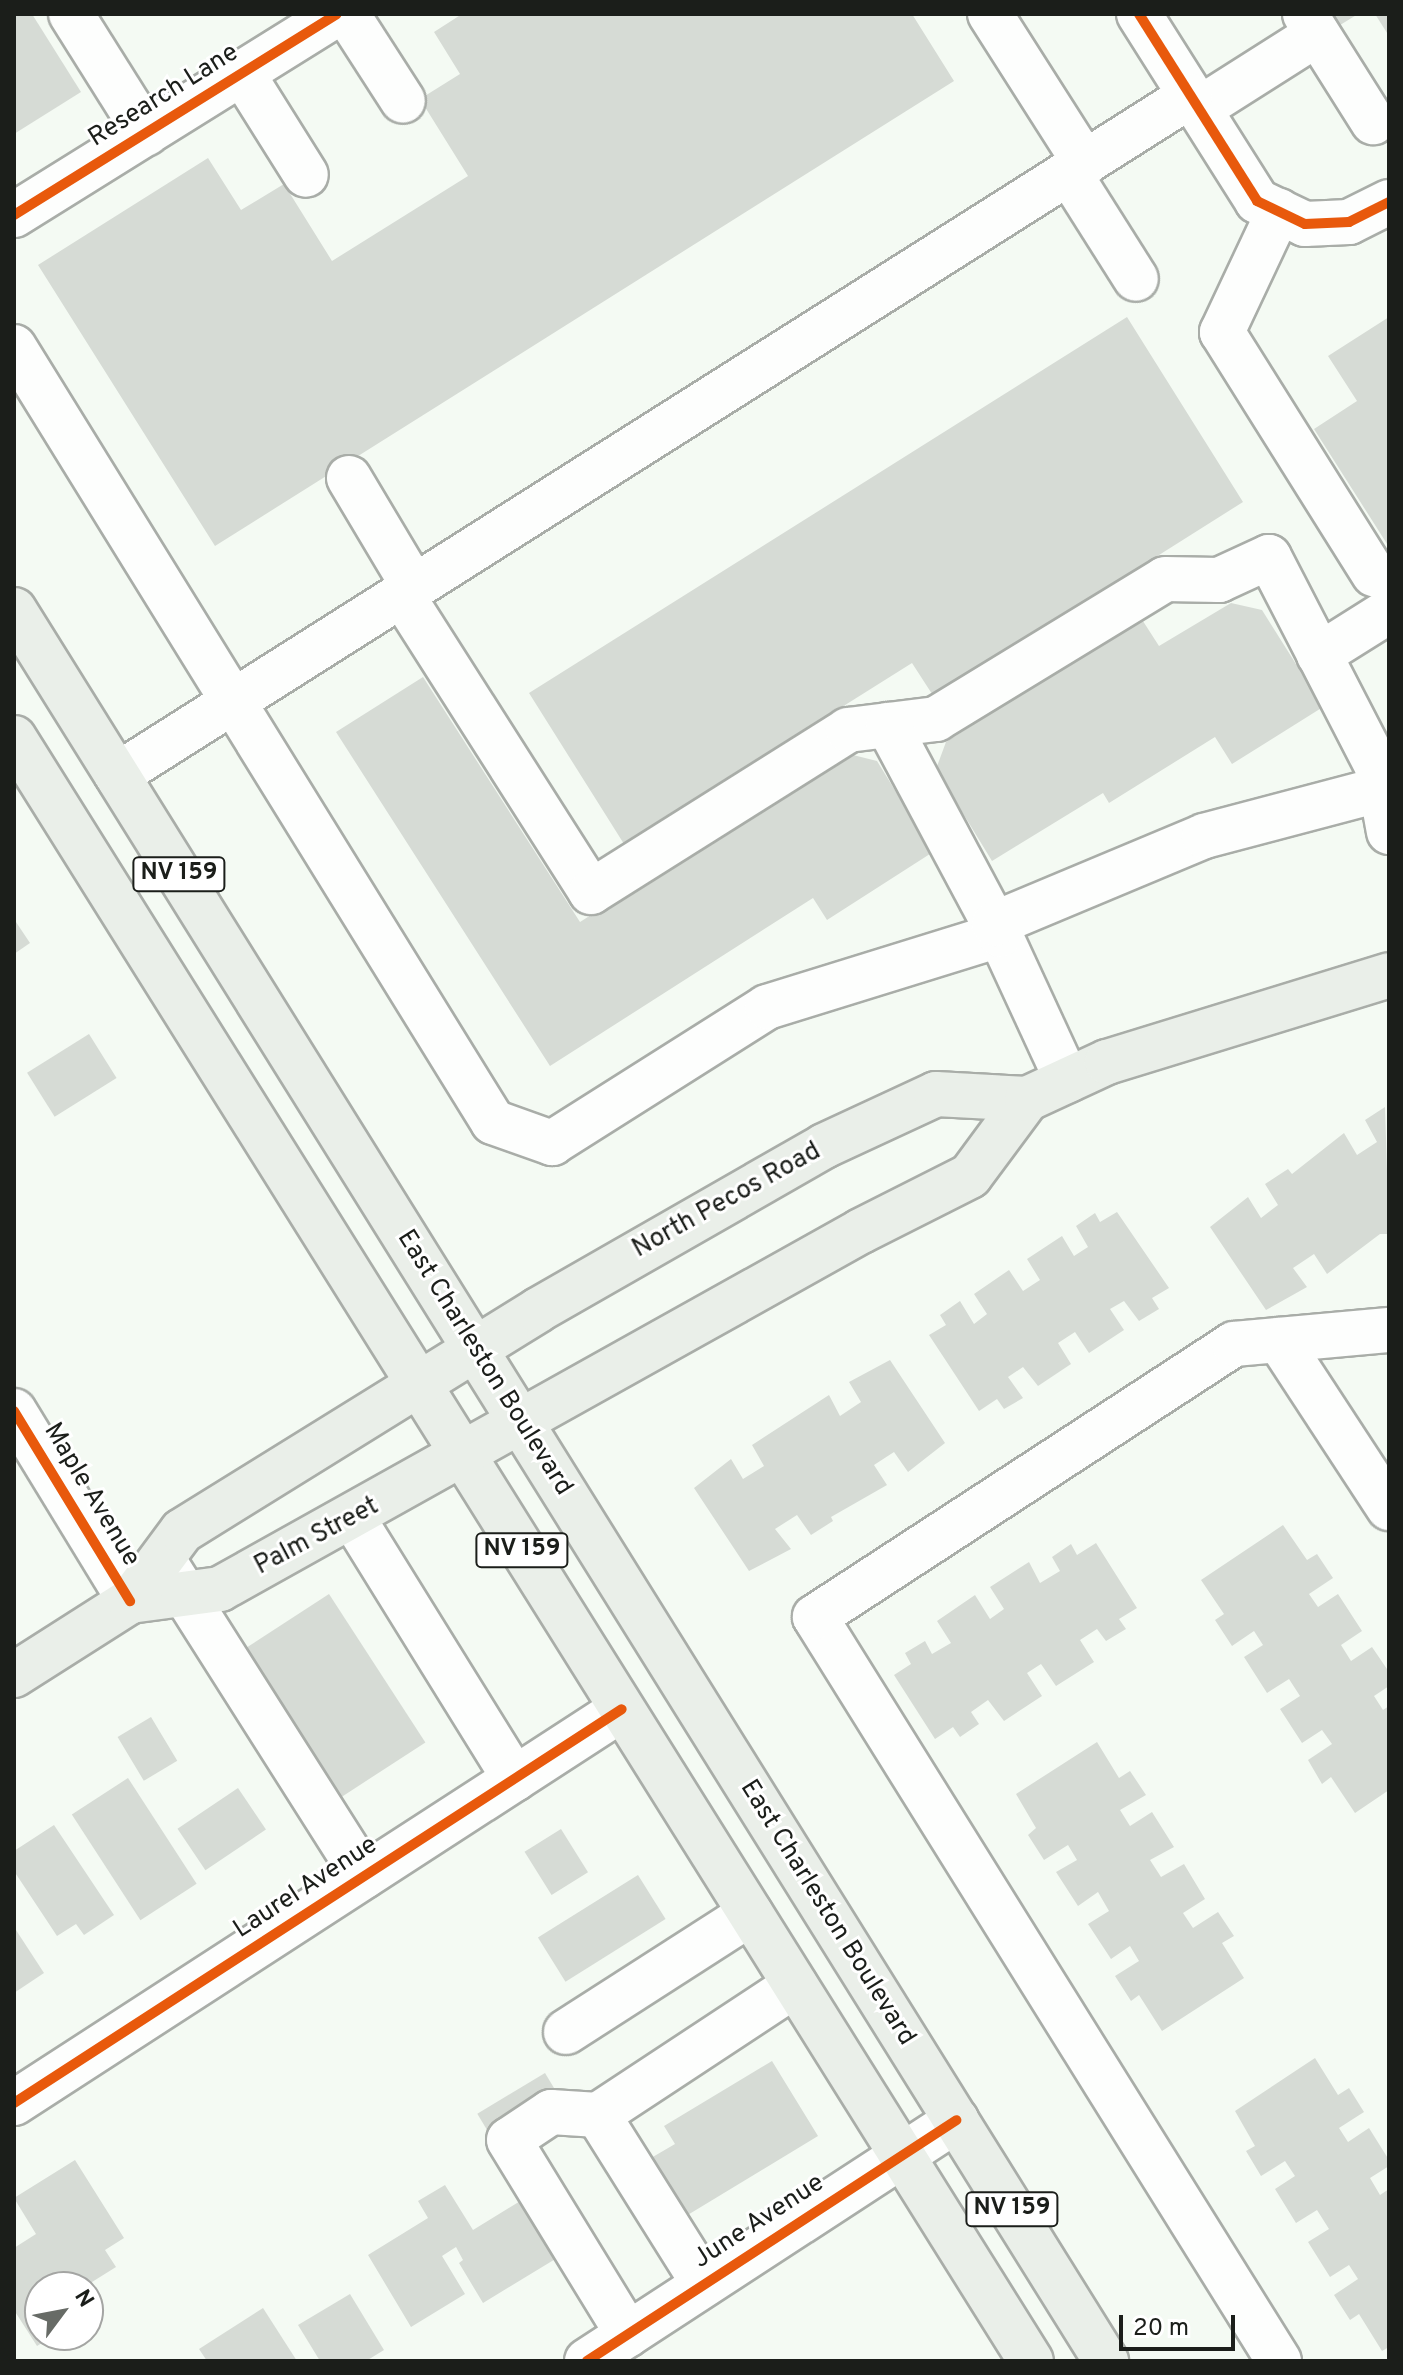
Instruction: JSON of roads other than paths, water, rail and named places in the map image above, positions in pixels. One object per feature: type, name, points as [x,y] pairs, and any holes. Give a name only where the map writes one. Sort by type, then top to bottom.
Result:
[{"type":"main road","name":"East Charleston Boulevard","points":[[14,610],[117,775],[446,1366],[492,1439],[622,1709],[1031,2361]]},
{"type":"main road","name":"East Charleston Boulevard","points":[[14,738],[446,1366],[492,1439],[956,2120],[1106,2361]]},
{"type":"main road","name":"North Pecos Road","points":[[492,1439],[861,1231],[970,1176],[1027,1099],[1107,1062],[1389,975]]},
{"type":"main road","name":"North Pecos Road","points":[[446,1366],[728,1198],[936,1094],[1027,1099]]},
{"type":"main road","name":"Palm Street","points":[[14,1675],[130,1601],[182,1531],[446,1366]]},
{"type":"main road","name":"Palm Street","points":[[130,1601],[220,1589],[492,1439]]},
{"type":"street","points":[[71,14],[146,133]]},
{"type":"street","name":"Research Lane","points":[[14,215],[337,14]]},
{"type":"street","points":[[347,14],[403,101]]},
{"type":"street","points":[[990,14],[1136,279]]},
{"type":"street","points":[[1139,14],[1257,201],[1292,218],[1349,222],[1389,202]]},
{"type":"street","points":[[117,775],[1077,168],[1194,102],[1311,24],[1373,122]]},
{"type":"street","points":[[242,73],[306,175]]},
{"type":"street","points":[[1292,218],[1222,332],[1381,592],[1319,655]]},
{"type":"street","points":[[14,347],[493,1122],[552,1143],[767,1007],[997,929],[1204,836],[1385,788]]},
{"type":"street","points":[[349,478],[408,591],[591,892],[848,730],[936,719],[1165,579],[1219,580],[1269,557],[1377,766],[1385,788],[1389,832]]},
{"type":"street","points":[[888,725],[997,929],[1067,1080]]},
{"type":"street","points":[[1279,2361],[815,1617],[1234,1344],[1389,1330]]},
{"type":"street","points":[[1279,1340],[1389,1508]]},
{"type":"street","name":"Maple Avenue","points":[[14,1411],[130,1601]]},
{"type":"street","points":[[353,1518],[515,1779]]},
{"type":"street","points":[[162,1558],[364,1876]]},
{"type":"street","name":"Laurel Avenue","points":[[14,2103],[622,1709]]},
{"type":"street","points":[[566,2032],[750,1914]]},
{"type":"street","points":[[628,2334],[509,2140],[551,2112],[598,2115],[795,1985]]},
{"type":"street","points":[[598,2115],[704,2284]]},
{"type":"street","name":"June Avenue","points":[[587,2361],[956,2120]]}]
